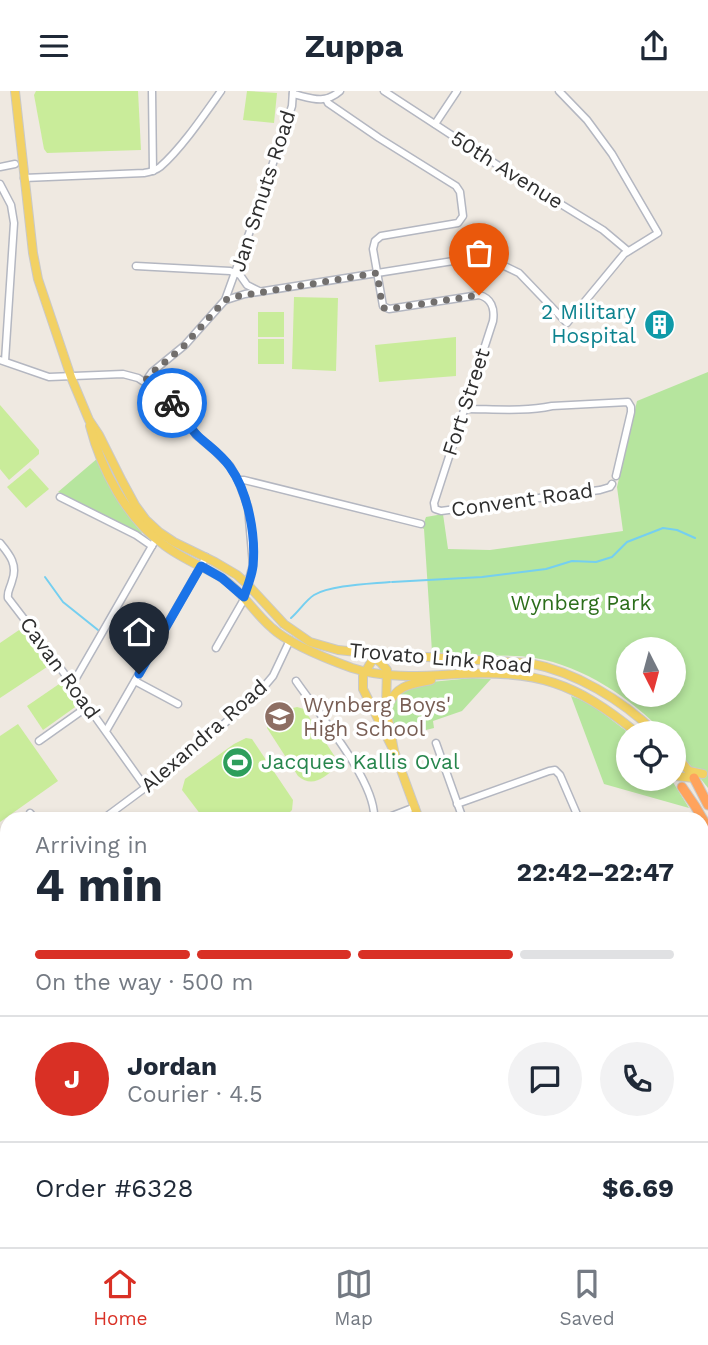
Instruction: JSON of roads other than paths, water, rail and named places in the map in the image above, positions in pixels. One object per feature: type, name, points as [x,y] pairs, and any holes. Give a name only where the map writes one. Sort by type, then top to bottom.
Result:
[{"type":"highway","points":[[699,774],[708,805]]},
{"type":"highway","points":[[695,806],[691,784],[699,774]]},
{"type":"highway","points":[[685,791],[699,812]]},
{"type":"main road","points":[[15,91],[35,268],[71,377],[119,495],[154,543],[163,545],[222,578],[280,635],[292,636]]},
{"type":"main road","points":[[89,420],[128,493],[152,526],[166,537],[232,572],[248,585],[292,636]]},
{"type":"main road","name":"Trovato Link Road","points":[[292,636],[348,651],[528,663],[556,670],[596,689],[643,721]]},
{"type":"main road","name":"Trovato Link Road","points":[[292,636],[340,663],[387,675],[511,674],[553,682],[591,701],[620,721]]},
{"type":"main road","points":[[327,647],[338,653],[394,658],[405,656]]},
{"type":"main road","points":[[374,657],[365,671],[362,683],[365,694],[394,751],[417,812]]},
{"type":"main road","points":[[374,657],[385,666],[387,675],[386,708],[394,751]]},
{"type":"main road","points":[[386,708],[393,695],[402,688],[454,675]]},
{"type":"street","points":[[152,91],[153,171]]},
{"type":"street","points":[[24,178],[153,171],[172,155],[221,91]]},
{"type":"street","points":[[293,92],[326,99],[340,91]]},
{"type":"street","name":"50th Avenue","points":[[384,91],[603,230],[628,251]]},
{"type":"street","points":[[436,124],[457,91]]},
{"type":"street","points":[[492,260],[519,273],[567,323],[628,251],[658,233],[612,154],[587,120],[559,91]]},
{"type":"street","name":"Jan Smuts Road","points":[[145,382],[152,372],[185,345],[225,300],[292,106],[293,92]]},
{"type":"street","points":[[292,106],[305,94]]},
{"type":"street","points":[[326,99],[379,138],[456,186],[460,192],[463,213],[459,222],[379,237],[373,246],[377,273]]},
{"type":"street","points":[[0,167],[15,164]]},
{"type":"street","points":[[0,184],[14,214],[9,304],[2,360],[54,378],[123,374],[145,382],[170,401],[196,435],[215,450],[238,480],[250,518],[253,565],[244,597],[216,648]]},
{"type":"street","points":[[225,300],[239,295],[472,258]]},
{"type":"street","points":[[136,266],[230,271],[240,275],[247,285],[261,292]]},
{"type":"street","name":"Fort Street","points":[[377,273],[382,304],[387,309],[476,295],[484,296],[493,309],[493,321],[434,503]]},
{"type":"street","points":[[0,304],[9,304]]},
{"type":"street","name":"Convent Road","points":[[434,503],[435,509],[440,511],[610,487],[631,407],[628,402],[624,402],[514,409],[464,409]]},
{"type":"street","points":[[238,480],[421,524]]},
{"type":"street","points":[[60,496],[154,543],[72,685]]},
{"type":"street","name":"Cavan Road","points":[[0,543],[9,553],[14,565],[14,577],[7,592],[8,599],[146,788]]},
{"type":"street","points":[[106,731],[206,557]]},
{"type":"street","name":"Alexandra Road","points":[[113,812],[210,737],[256,696],[272,676],[292,636]]},
{"type":"street","points":[[135,681],[178,704]]},
{"type":"street","points":[[296,681],[358,771],[374,812]]},
{"type":"street","points":[[39,741],[87,707]]},
{"type":"street","points":[[436,743],[460,812]]},
{"type":"street","points":[[457,804],[555,770],[560,775],[576,812]]},
{"type":"street","points":[[402,812],[415,807]]},
{"type":"waterway","points":[[392,582],[482,577],[546,569],[572,561],[596,562],[612,557],[627,542],[663,528],[677,530],[695,538]]},
{"type":"waterway","points":[[45,577],[63,602],[98,630]]},
{"type":"waterway","points":[[291,618],[311,597],[321,592],[351,585],[390,582]]},
{"type":"tunnel","points":[[472,258],[492,260]]},
{"type":"place","name":"2 Military Hospital","points":[[659,324]]},
{"type":"place","name":"Wynberg Boys' High School","points":[[280,717]]},
{"type":"place","name":"Jacques Kallis Oval","points":[[238,762]]},
{"type":"park label","name":"Wynberg Park","points":[[581,603]]}]
